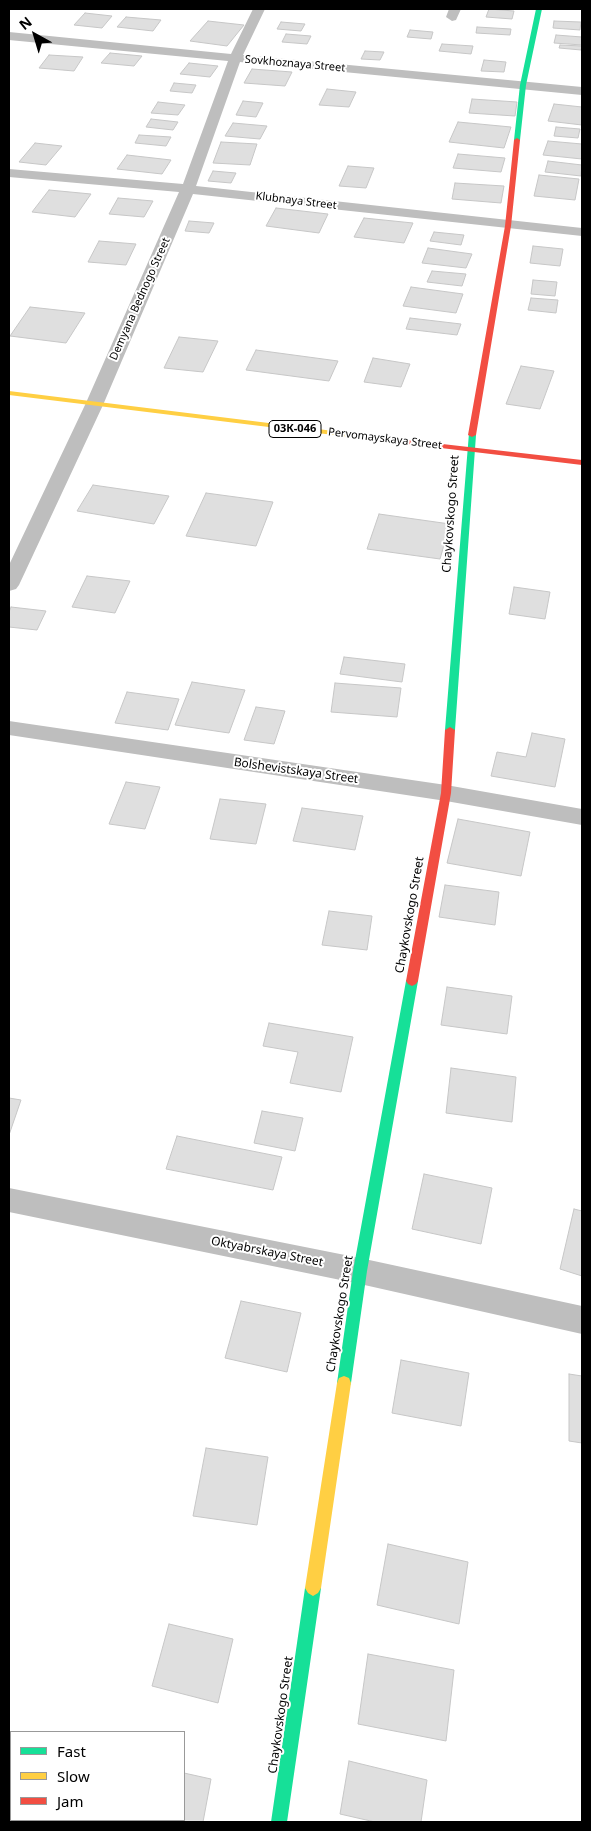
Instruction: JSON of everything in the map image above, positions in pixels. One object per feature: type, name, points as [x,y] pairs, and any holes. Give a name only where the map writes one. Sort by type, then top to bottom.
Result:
[{"type":"street","name":"Demyana Bednogo Street","points":[[9,585],[94,405],[188,189],[235,58],[259,9]]},
{"type":"street","name":"Chaykovskogo Street","points":[[279,1822],[360,1270],[446,793],[470,449],[508,226],[523,85],[539,9]]},
{"type":"street","name":"Sovkhoznaya Street","points":[[9,36],[582,91]]},
{"type":"street","name":"Klubnaya Street","points":[[9,173],[188,189],[508,226],[582,232]]},
{"type":"street","name":"Pervomayskaya Street","points":[[9,393],[94,405],[582,463]]},
{"type":"street","name":"Bolshevistskaya Street","points":[[9,728],[446,793],[582,816]]},
{"type":"street","name":"Oktyabrskaya Street","points":[[9,1200],[360,1270],[582,1320]]},
{"type":"building","points":[[489,9],[514,11],[512,19],[486,17]]},
{"type":"building","points":[[85,13],[112,16],[102,28],[74,25]]},
{"type":"building","points":[[126,17],[161,20],[153,31],[117,27]]},
{"type":"building","points":[[208,21],[244,25],[227,46],[190,41]]},
{"type":"building","points":[[554,21],[581,22],[580,30],[553,28]]},
{"type":"building","points":[[281,22],[305,24],[301,31],[277,29]]},
{"type":"building","points":[[477,27],[511,29],[510,35],[476,33]]},
{"type":"building","points":[[410,30],[433,32],[431,39],[407,37]]},
{"type":"building","points":[[286,34],[311,36],[307,44],[282,42]]},
{"type":"building","points":[[556,35],[582,37],[582,45],[554,43]]},
{"type":"building","points":[[442,44],[473,46],[471,54],[439,51]]},
{"type":"building","points":[[560,45],[582,46],[581,50],[559,48]]},
{"type":"building","points":[[365,51],[384,52],[380,60],[361,59]]},
{"type":"building","points":[[110,53],[142,56],[134,66],[101,63]]},
{"type":"building","points":[[49,55],[83,57],[74,71],[39,68]]},
{"type":"building","points":[[484,60],[506,62],[504,72],[481,71]]},
{"type":"building","points":[[189,63],[218,66],[210,77],[180,74]]},
{"type":"building","points":[[252,69],[292,72],[285,86],[244,83]]},
{"type":"building","points":[[174,83],[196,85],[192,93],[170,91]]},
{"type":"building","points":[[327,89],[356,92],[349,107],[319,105]]},
{"type":"building","points":[[472,99],[517,102],[515,116],[469,113]]},
{"type":"building","points":[[243,101],[263,103],[256,117],[236,115]]},
{"type":"building","points":[[158,102],[185,105],[178,115],[151,113]]},
{"type":"building","points":[[554,104],[582,107],[582,125],[548,121]]},
{"type":"building","points":[[151,119],[178,122],[173,130],[146,127]]},
{"type":"building","points":[[458,122],[511,127],[504,148],[449,142]]},
{"type":"building","points":[[233,123],[267,126],[260,139],[225,136]]},
{"type":"building","points":[[556,127],[580,129],[578,138],[554,136]]},
{"type":"building","points":[[139,135],[171,137],[166,146],[135,143]]},
{"type":"building","points":[[548,141],[582,144],[582,159],[543,155]]},
{"type":"building","points":[[221,142],[257,144],[250,165],[213,163]]},
{"type":"building","points":[[35,143],[62,146],[46,165],[19,162]]},
{"type":"building","points":[[458,154],[505,158],[501,172],[453,168]]},
{"type":"building","points":[[127,155],[171,160],[162,174],[117,169]]},
{"type":"building","points":[[548,161],[582,165],[581,176],[545,172]]},
{"type":"building","points":[[348,166],[374,168],[366,188],[339,186]]},
{"type":"building","points":[[213,171],[236,173],[231,183],[208,181]]},
{"type":"building","points":[[539,175],[579,179],[575,200],[534,196]]},
{"type":"building","points":[[455,183],[504,186],[501,203],[452,199]]},
{"type":"building","points":[[49,190],[91,194],[75,217],[32,212]]},
{"type":"building","points":[[118,198],[153,201],[144,217],[109,214]]},
{"type":"building","points":[[276,208],[328,214],[319,233],[266,226]]},
{"type":"building","points":[[364,218],[413,223],[404,243],[354,237]]},
{"type":"building","points":[[189,221],[214,223],[209,233],[185,231]]},
{"type":"building","points":[[434,232],[464,235],[461,245],[430,241]]},
{"type":"building","points":[[99,241],[136,244],[126,265],[88,262]]},
{"type":"building","points":[[533,246],[563,249],[560,266],[530,263]]},
{"type":"building","points":[[428,248],[472,254],[466,268],[422,263]]},
{"type":"building","points":[[432,271],[466,274],[462,286],[427,282]]},
{"type":"building","points":[[533,280],[557,282],[555,296],[531,294]]},
{"type":"building","points":[[411,287],[463,294],[456,313],[403,306]]},
{"type":"building","points":[[531,298],[558,300],[556,313],[528,310]]},
{"type":"building","points":[[30,307],[85,313],[66,343],[10,336]]},
{"type":"building","points":[[410,318],[461,324],[457,335],[406,329]]},
{"type":"building","points":[[179,337],[218,341],[203,372],[164,368]]},
{"type":"building","points":[[256,350],[338,361],[329,381],[246,370]]},
{"type":"building","points":[[373,358],[410,364],[401,387],[364,382]]},
{"type":"building","points":[[521,366],[554,371],[540,409],[506,404]]},
{"type":"building","points":[[93,485],[169,496],[154,524],[77,511]]},
{"type":"building","points":[[206,493],[273,502],[256,546],[186,536]]},
{"type":"building","points":[[379,514],[450,524],[440,559],[367,549]]},
{"type":"building","points":[[87,576],[130,581],[115,613],[72,607]]},
{"type":"building","points":[[514,587],[550,592],[545,619],[509,614]]},
{"type":"building","points":[[11,607],[46,611],[37,630],[9,627]]},
{"type":"building","points":[[344,657],[405,664],[402,682],[340,674]]},
{"type":"building","points":[[192,682],[245,690],[229,733],[175,725]]},
{"type":"building","points":[[335,683],[401,688],[397,717],[331,712]]},
{"type":"building","points":[[127,692],[179,699],[168,730],[115,723]]},
{"type":"building","points":[[256,707],[285,711],[274,744],[244,740]]},
{"type":"building","points":[[532,733],[565,739],[555,787],[491,776],[497,752],[526,757]]},
{"type":"building","points":[[126,782],[160,787],[145,829],[109,824]]},
{"type":"building","points":[[220,799],[266,804],[256,844],[210,839]]},
{"type":"building","points":[[302,808],[363,816],[355,850],[293,841]]},
{"type":"building","points":[[458,819],[530,832],[521,876],[447,863]]},
{"type":"building","points":[[445,885],[499,892],[495,925],[439,917]]},
{"type":"building","points":[[329,911],[372,916],[367,950],[322,945]]},
{"type":"building","points":[[447,987],[512,996],[507,1034],[441,1025]]},
{"type":"building","points":[[269,1023],[353,1037],[341,1092],[290,1083],[298,1052],[263,1046]]},
{"type":"building","points":[[451,1068],[516,1077],[512,1122],[446,1113]]},
{"type":"building","points":[[9,1098],[21,1100],[9,1135]]},
{"type":"building","points":[[262,1111],[303,1118],[295,1151],[254,1143]]},
{"type":"building","points":[[177,1136],[282,1157],[273,1190],[166,1169]]},
{"type":"building","points":[[424,1174],[492,1188],[481,1244],[412,1229]]},
{"type":"building","points":[[574,1209],[582,1211],[582,1276],[560,1269]]},
{"type":"building","points":[[241,1301],[301,1313],[287,1372],[225,1358]]},
{"type":"building","points":[[401,1360],[469,1373],[461,1426],[392,1413]]},
{"type":"building","points":[[569,1374],[582,1376],[582,1443],[569,1441]]},
{"type":"building","points":[[206,1448],[268,1457],[257,1525],[193,1516]]},
{"type":"building","points":[[388,1544],[468,1562],[459,1624],[377,1605]]},
{"type":"building","points":[[169,1624],[233,1639],[218,1703],[152,1686]]},
{"type":"building","points":[[368,1654],[454,1670],[446,1741],[358,1724]]},
{"type":"building","points":[[349,1761],[427,1780],[421,1822],[375,1822],[340,1814]]},
{"type":"building","points":[[185,1773],[211,1779],[203,1822],[127,1822],[185,1821]]},
{"type":"traffic: fast","points":[[517,140],[523,85],[539,9]]},
{"type":"traffic: fast","points":[[450,730],[472,435]]},
{"type":"traffic: fast","points":[[344,1383],[360,1271],[412,981]]},
{"type":"traffic: fast","points":[[279,1822],[313,1588]]},
{"type":"traffic: slow","points":[[9,393],[358,436]]},
{"type":"traffic: slow","points":[[313,1588],[344,1383]]},
{"type":"traffic: jam","points":[[472,435],[508,226],[517,140]]},
{"type":"traffic: jam","points":[[358,436],[582,463]]},
{"type":"traffic: jam","points":[[412,981],[446,793],[450,730]]}]
